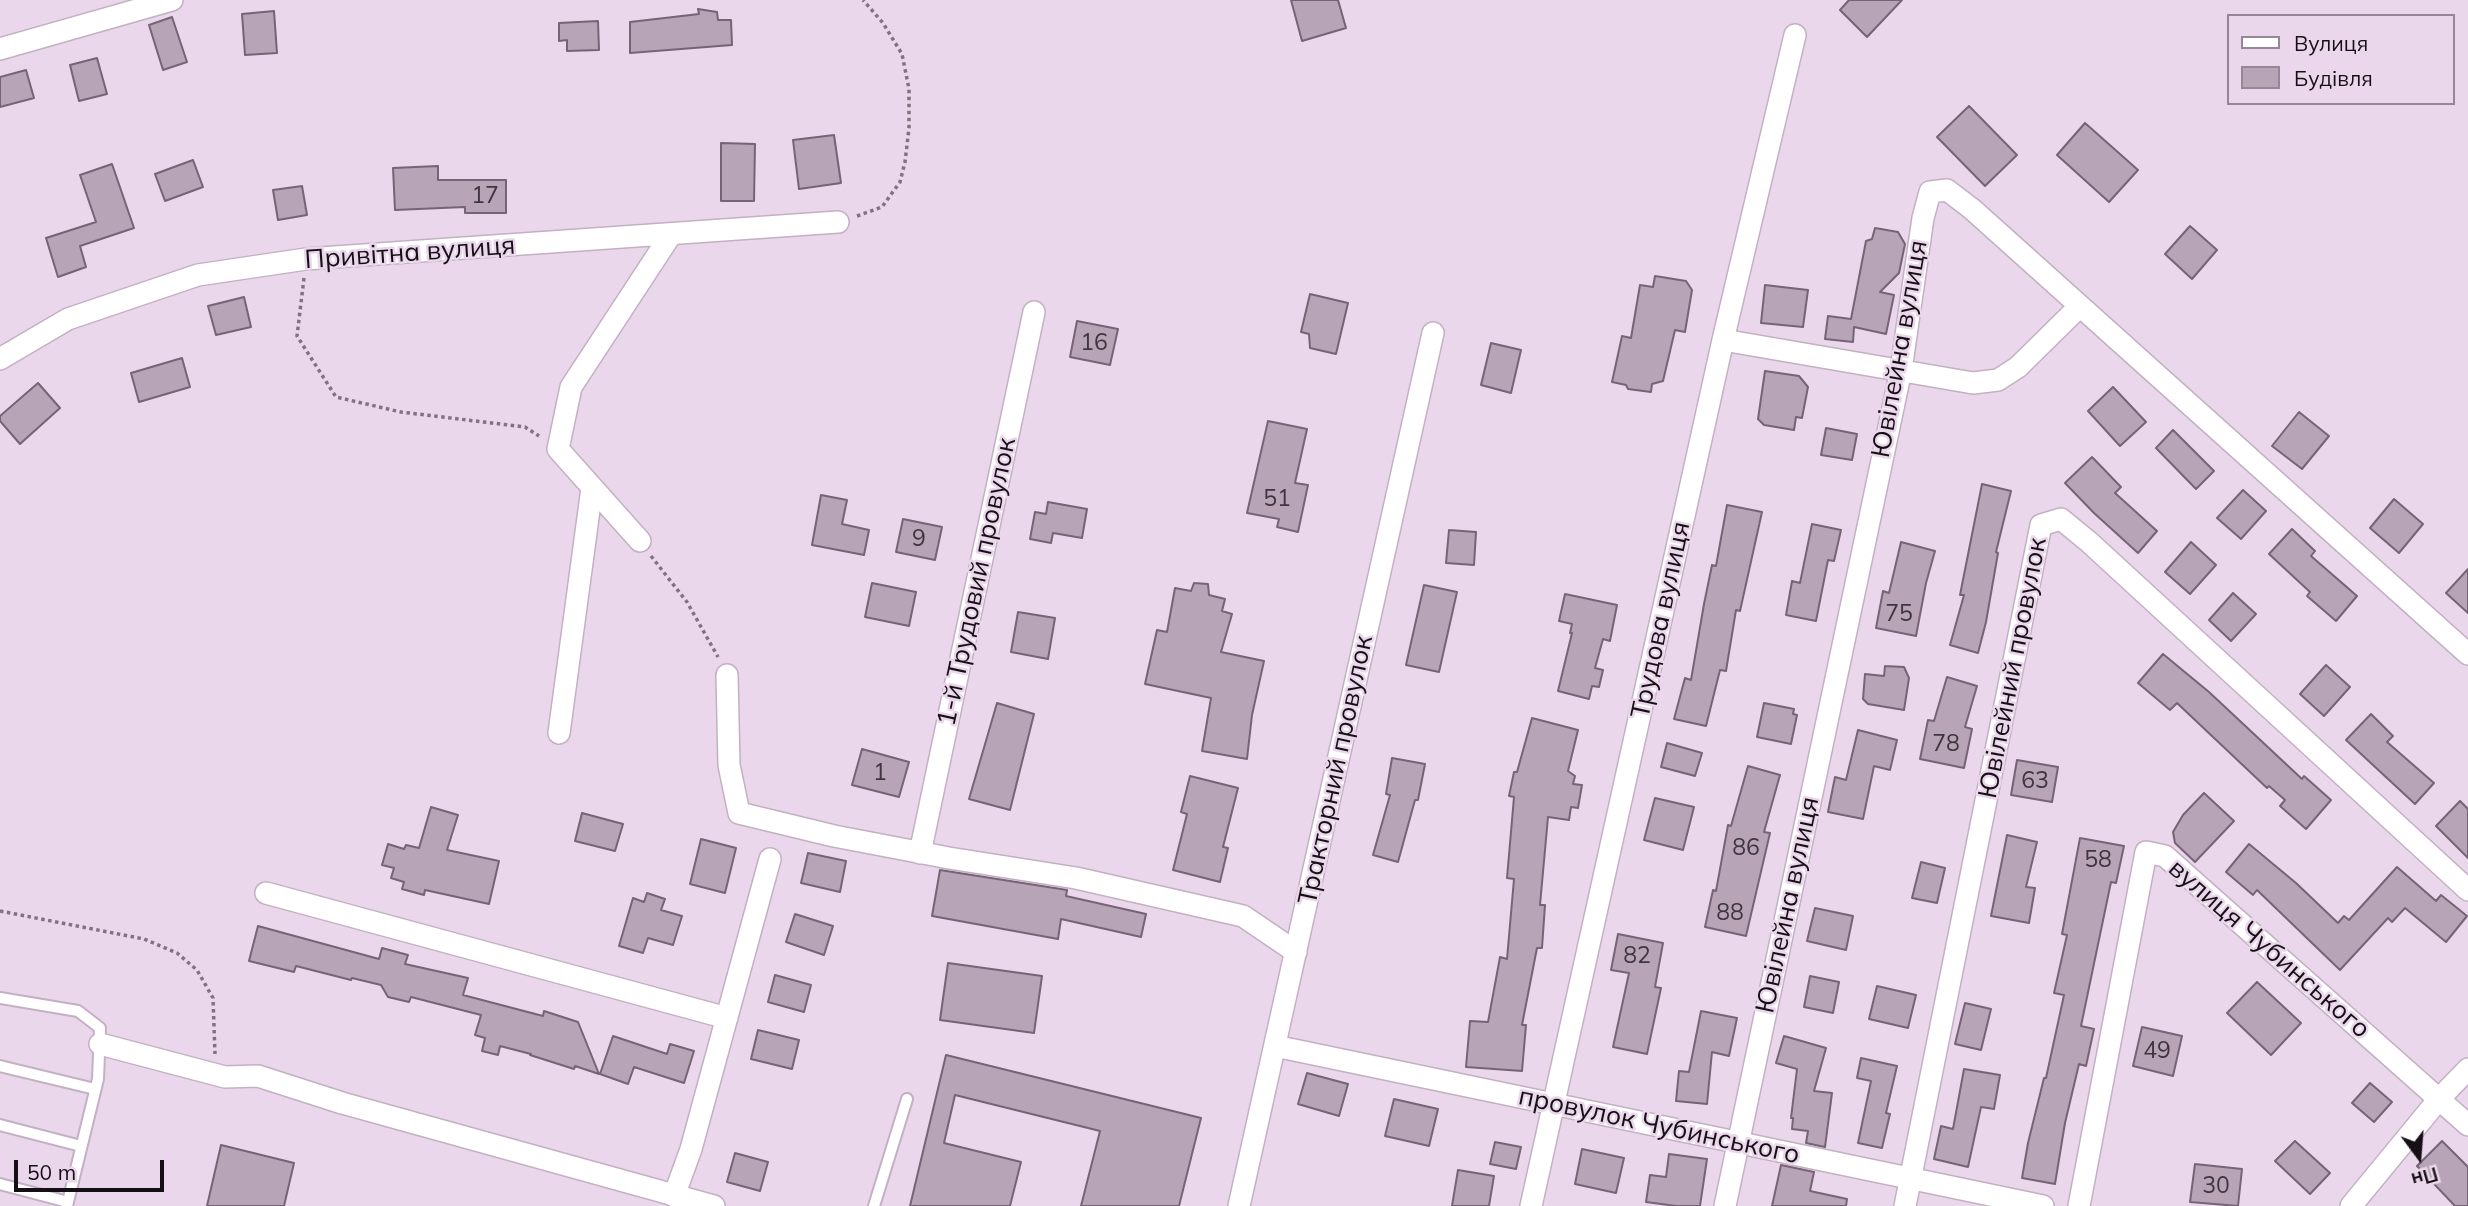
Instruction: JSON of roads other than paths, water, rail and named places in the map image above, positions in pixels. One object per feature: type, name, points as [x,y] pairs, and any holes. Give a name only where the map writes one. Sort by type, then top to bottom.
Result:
[{"type":"street","points":[[0,49],[172,0]]},
{"type":"street","name":"Трудова вулиця","points":[[1531,1206],[1556,1103],[1723,340],[1795,35]]},
{"type":"street","name":"Ювілейна вулиця","points":[[1725,1206],[1900,370],[1923,218],[1930,192],[1947,190],[1972,209],[2468,654]]},
{"type":"street","name":"Привітна вулиця","points":[[0,359],[68,319],[198,275],[306,259],[670,236],[838,222]]},
{"type":"street","points":[[640,541],[558,449],[571,387],[670,236]]},
{"type":"street","points":[[1723,340],[1973,383],[1998,380],[2018,368],[2080,306]]},
{"type":"street","name":"1-й Трудовий провулок","points":[[920,853],[1034,312]]},
{"type":"street","name":"Тракторний провулок","points":[[1239,1206],[1433,333]]},
{"type":"street","points":[[559,733],[592,488]]},
{"type":"street","name":"Ювілейний провулок","points":[[1905,1206],[2041,525],[2061,519],[2089,542],[2468,890]]},
{"type":"street","points":[[727,675],[729,765],[739,813],[920,853],[1076,878],[1243,916],[1296,952]]},
{"type":"street","name":"вулиця Чубинського","points":[[2079,1206],[2146,852],[2165,856],[2468,1125]]},
{"type":"street","points":[[674,1196],[691,1149],[770,859]]},
{"type":"street","points":[[266,893],[727,1018]]},
{"type":"street","points":[[100,1044],[225,1077],[258,1076],[342,1103],[714,1206]]},
{"type":"street","name":"провулок Чубинського","points":[[1275,1046],[2043,1206]]},
{"type":"street","points":[[2351,1206],[2439,1099],[2468,1069]]},
{"type":"lane","points":[[0,998],[78,1012],[100,1028],[95,1089],[67,1204],[0,1184]]},
{"type":"lane","points":[[0,1066],[95,1089]]},
{"type":"lane","points":[[874,1206],[907,1100]]},
{"type":"lane","points":[[0,1125],[81,1146]]}]
